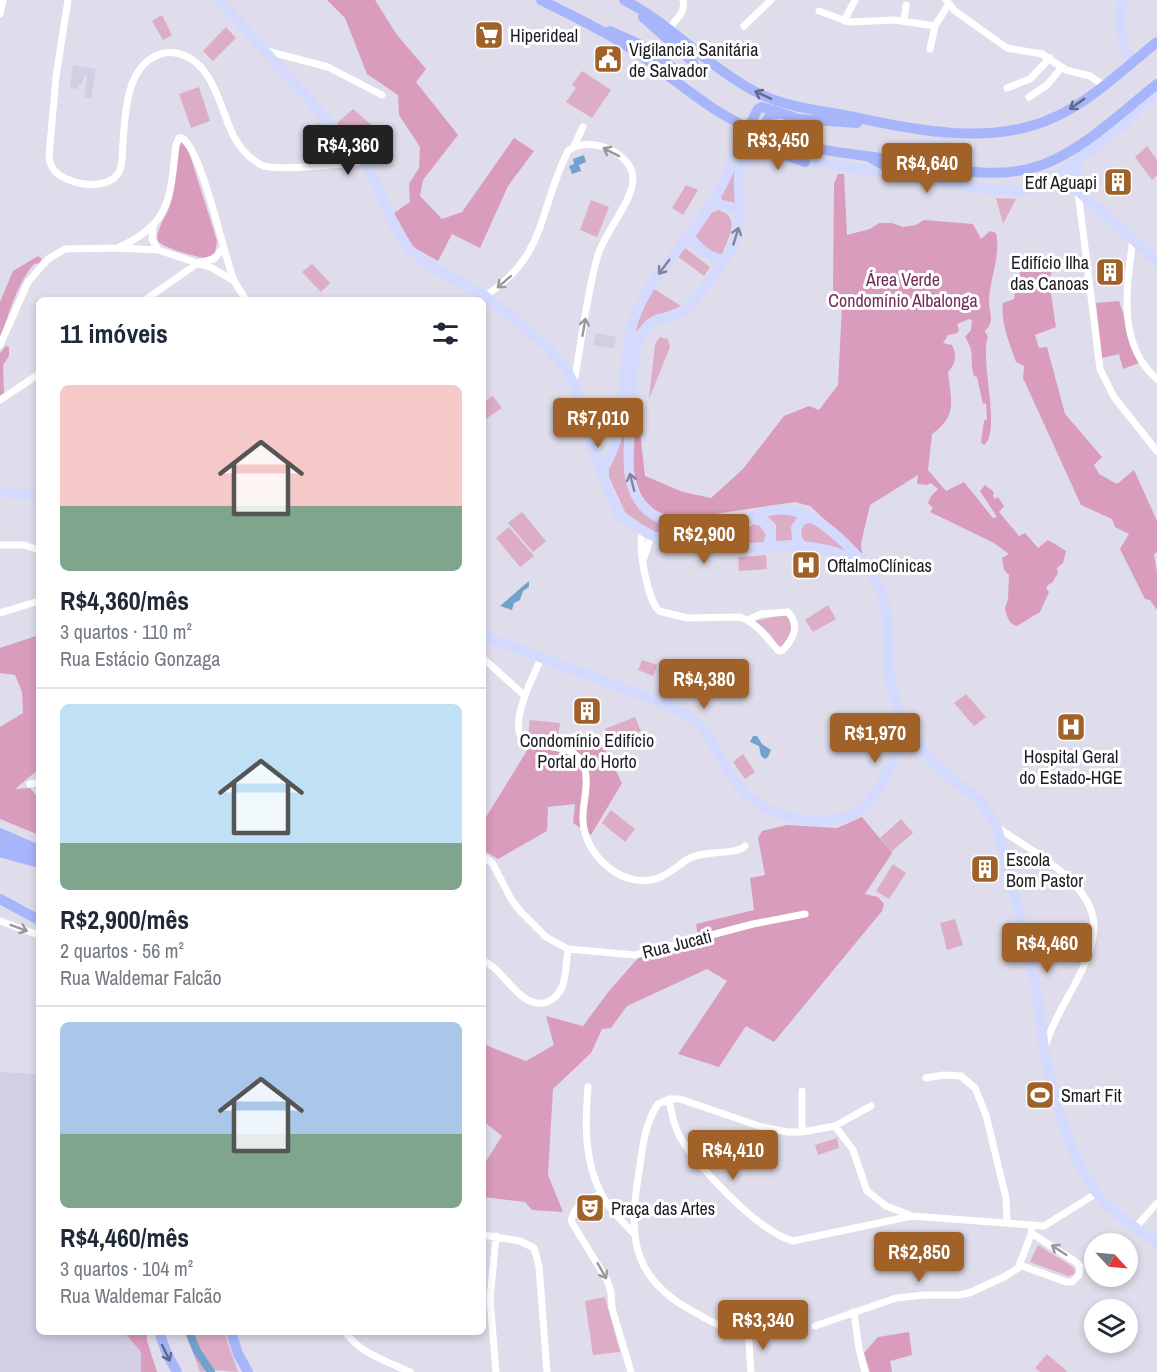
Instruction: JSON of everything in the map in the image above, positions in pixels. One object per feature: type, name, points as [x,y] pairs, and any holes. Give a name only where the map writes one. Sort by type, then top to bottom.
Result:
[{"type":"main road","points":[[541,0],[631,48],[713,109],[748,128],[773,138],[802,145],[938,167],[1000,174],[1045,164],[1086,139],[1157,84]]},
{"type":"main road","points":[[587,23],[623,35],[647,48],[680,72],[686,75],[691,73],[695,68],[693,62],[661,35],[627,1]]},
{"type":"main road","points":[[627,1],[724,72],[765,96],[794,106],[893,125]]},
{"type":"main road","points":[[748,128],[760,107],[799,119],[976,133],[1013,132],[1056,117],[1157,42]]},
{"type":"main road","points":[[773,138],[766,122],[770,115],[778,114]]},
{"type":"main road","points":[[748,128],[765,145],[781,154],[805,162]]},
{"type":"main road","points":[[866,155],[902,176],[938,167]]},
{"type":"main road","points":[[0,833],[36,850]]},
{"type":"main road","points":[[0,842],[23,851],[36,851]]},
{"type":"main road","points":[[0,852],[36,862]]},
{"type":"main road","points":[[0,899],[36,918]]},
{"type":"main road","points":[[0,907],[36,919]]},
{"type":"main road","points":[[160,1335],[177,1372]]},
{"type":"main road","points":[[232,1335],[238,1354],[248,1372]]},
{"type":"street","points":[[0,14],[3,0]]},
{"type":"street","points":[[68,0],[56,77],[49,156],[50,164],[63,178],[91,184],[103,183],[116,177],[122,164],[126,107],[136,77],[149,60],[163,53],[183,55],[202,67],[211,82],[234,136],[242,149],[259,164],[277,169],[364,161]]},
{"type":"street","points":[[219,0],[364,161],[378,187],[393,224],[409,249],[425,262],[485,297],[513,274],[532,248],[563,161],[574,146],[583,127]]},
{"type":"street","points":[[668,29],[683,9],[682,0]]},
{"type":"street","points":[[744,26],[771,0]]},
{"type":"street","points":[[844,21],[855,0]]},
{"type":"street","points":[[1122,0],[1123,44],[1132,62]]},
{"type":"street","points":[[930,49],[935,26],[947,3],[983,33],[1007,48],[1050,58],[1062,68],[1072,73],[1095,78],[1102,85]]},
{"type":"street","points":[[904,21],[906,5]]},
{"type":"street","points":[[819,11],[844,21],[904,21],[935,26]]},
{"type":"street","points":[[265,51],[328,67],[382,95]]},
{"type":"street","points":[[1007,88],[1030,79],[1050,58]]},
{"type":"street","points":[[1029,97],[1047,85],[1062,68]]},
{"type":"street","points":[[931,761],[917,745],[902,715],[887,673],[886,609],[878,587],[856,555],[811,517],[797,510],[784,508],[724,523],[682,525],[667,522],[651,513],[639,501],[630,476],[635,360],[638,342],[651,323],[685,309],[724,260],[737,236],[741,209],[739,174],[742,164],[750,156],[767,155],[1010,192],[1045,183],[1123,125],[1157,90]]},
{"type":"street","points":[[602,471],[613,452],[618,437],[631,332],[637,312],[650,286],[711,205],[748,128]]},
{"type":"street","points":[[117,248],[133,241],[153,227],[167,204],[176,145],[179,138],[182,138],[190,147],[205,185],[234,281],[244,297]]},
{"type":"street","points":[[574,146],[589,144],[619,155],[629,164],[633,182],[629,196],[607,233],[598,256],[574,384]]},
{"type":"street","points":[[330,164],[341,160],[351,146]]},
{"type":"street","points":[[1079,159],[1075,175],[1100,369],[1114,397],[1157,451]]},
{"type":"street","points":[[1045,183],[1057,183],[1078,191],[1157,261]]},
{"type":"street","points":[[711,205],[741,209]]},
{"type":"street","points":[[153,227],[152,239],[158,250]]},
{"type":"street","points":[[689,235],[698,248],[708,256],[724,260]]},
{"type":"street","points":[[1133,239],[1126,292],[1126,313],[1137,351],[1148,370],[1157,379]]},
{"type":"street","points":[[150,297],[198,263],[214,259],[223,248]]},
{"type":"street","points":[[0,345],[21,294],[36,271],[48,259],[65,249],[158,250],[212,268],[234,281]]},
{"type":"street","points":[[486,298],[546,346],[566,368],[574,384],[596,458],[616,511],[646,537],[666,548],[687,552],[766,548],[826,549],[845,556],[871,576]]},
{"type":"street","points":[[0,400],[36,376]]},
{"type":"street","points":[[596,458],[607,455],[618,437]]},
{"type":"street","points":[[0,492],[36,496]]},
{"type":"street","points":[[646,537],[676,543],[718,540],[753,517]]},
{"type":"street","points":[[753,517],[765,523],[770,529],[770,538],[766,548]]},
{"type":"street","points":[[803,548],[797,539],[796,528],[802,520],[811,517]]},
{"type":"street","points":[[646,537],[642,563],[653,603],[659,611],[687,618],[740,617],[761,630],[779,651],[783,650],[794,634],[795,625],[788,612],[761,614],[748,620]]},
{"type":"street","points":[[0,545],[24,545],[36,549]]},
{"type":"street","points":[[0,613],[36,602]]},
{"type":"street","points":[[486,637],[663,703],[685,714],[695,721],[709,737],[733,779],[750,797],[775,810],[811,821],[833,821],[862,808],[872,797],[909,730]]},
{"type":"street","points":[[541,658],[525,696],[519,720],[520,734],[530,743],[556,747],[573,753],[579,758],[586,774],[584,829],[596,858],[612,870],[633,878],[652,879],[661,877],[697,854],[738,850],[744,846]]},
{"type":"street","points":[[486,661],[525,696]]},
{"type":"street","points":[[901,745],[904,728],[902,715]]},
{"type":"street","points":[[901,745],[913,749],[931,761],[978,801],[996,826],[1071,880],[1090,908],[1093,917],[1092,939],[1086,960],[1049,1034],[1044,1050]]},
{"type":"street","points":[[30,784],[36,783]]},
{"type":"street","points":[[996,826],[1029,952],[1044,1050],[1063,1124],[1074,1152],[1096,1193],[1157,1243]]},
{"type":"street","name":"Rua Jucati","points":[[486,858],[493,864],[511,900],[525,917],[546,937],[568,949],[635,955],[753,924],[805,914]]},
{"type":"street","points":[[0,921],[36,934]]},
{"type":"street","points":[[486,963],[497,969],[520,995],[539,1004],[560,994],[568,949]]},
{"type":"street","points":[[926,1078],[953,1075],[965,1078],[980,1096],[1006,1198],[1006,1223]]},
{"type":"street","points":[[588,1087],[587,1149],[593,1173],[601,1194],[610,1208],[633,1233]]},
{"type":"street","points":[[802,1091],[802,1132]]},
{"type":"street","points":[[669,1099],[675,1126],[697,1160],[743,1207],[783,1239],[802,1241],[912,1216]]},
{"type":"street","points":[[798,1329],[732,1329],[679,1305],[662,1292],[644,1264],[633,1233],[634,1202],[650,1119],[658,1104],[669,1099],[680,1099],[775,1130],[802,1132],[835,1126],[871,1106]]},
{"type":"street","points":[[835,1126],[853,1150],[867,1191],[886,1206],[912,1216],[1006,1223],[1032,1229],[1080,1266],[1079,1275],[1072,1282],[1066,1282],[1020,1265]]},
{"type":"street","points":[[1032,1229],[1046,1225],[1096,1193]]},
{"type":"street","points":[[601,1194],[583,1202],[574,1212],[571,1221],[607,1280],[611,1292],[612,1308],[631,1372]]},
{"type":"street","points":[[1136,1227],[1157,1203]]},
{"type":"street","points":[[815,1326],[902,1297],[969,1293],[1004,1277],[1020,1265],[1032,1229]]},
{"type":"street","points":[[486,1235],[528,1243],[534,1248],[537,1255],[547,1372]]},
{"type":"street","points":[[496,1236],[486,1288],[496,1372]]},
{"type":"street","points":[[854,1312],[865,1372]]},
{"type":"street","points":[[748,1329],[751,1372]]},
{"type":"street","points":[[238,1335],[238,1354]]},
{"type":"street","points":[[347,1335],[362,1350],[410,1372]]},
{"type":"shaded area","points":[[162,15],[172,35],[163,40],[152,21]]},
{"type":"shaded area","points":[[226,27],[236,38],[213,61],[203,51]]},
{"type":"shaded area","points":[[73,65],[96,69],[91,99],[84,97],[87,76],[84,76],[82,85],[79,84],[78,89],[70,88]]},
{"type":"shaded area","points":[[582,71],[611,90],[592,118],[566,102],[576,88],[572,85]]},
{"type":"shaded area","points":[[199,87],[210,121],[191,128],[179,94]]},
{"type":"shaded area","points":[[353,109],[377,130],[357,146],[337,123]]},
{"type":"shaded area","points":[[745,145],[764,152],[748,152],[738,164],[735,178],[735,210],[720,196]]},
{"type":"shaded area","points":[[1147,146],[1157,160],[1157,176],[1152,180],[1135,157]]},
{"type":"shaded area","points":[[686,185],[698,190],[683,215],[672,208]]},
{"type":"shaded area","points":[[996,198],[1016,199],[1003,224]]},
{"type":"shaded area","points":[[591,200],[609,207],[597,237],[580,230]]},
{"type":"shaded area","points":[[718,210],[730,217],[731,229],[722,254],[713,254],[694,239],[711,213]]},
{"type":"shaded area","points":[[685,248],[710,267],[704,276],[677,256]]},
{"type":"shaded area","points":[[312,264],[330,283],[321,292],[302,272]]},
{"type":"shaded area","points":[[653,288],[681,306],[648,320],[632,335]]},
{"type":"shaded area","points":[[596,333],[616,337],[614,348],[593,345]]},
{"type":"shaded area","points":[[660,337],[668,339],[670,347],[649,399],[655,344]]},
{"type":"shaded area","points":[[493,396],[502,408],[486,419],[486,400]]},
{"type":"shaded area","points":[[624,424],[625,478],[665,525],[679,529],[737,524],[721,534],[697,539],[667,540],[641,528],[625,512],[609,477],[609,465]]},
{"type":"shaded area","points":[[522,512],[546,541],[533,552],[508,523]]},
{"type":"shaded area","points":[[801,513],[793,524],[794,540],[776,541],[776,525],[766,515]]},
{"type":"shaded area","points":[[809,522],[816,524],[848,551],[804,541],[800,530]]},
{"type":"shaded area","points":[[754,524],[760,526],[766,535],[763,544],[720,547]]},
{"type":"shaded area","points":[[509,527],[534,556],[520,567],[496,538]]},
{"type":"shaded area","points":[[766,555],[767,569],[739,571],[738,557]]},
{"type":"shaded area","points":[[828,605],[836,619],[813,632],[805,620]]},
{"type":"shaded area","points":[[786,614],[791,628],[789,637],[780,649],[770,634],[755,621]]},
{"type":"shaded area","points":[[642,660],[657,665],[653,676],[638,670]]},
{"type":"shaded area","points":[[966,694],[986,717],[974,726],[954,703]]},
{"type":"shaded area","points":[[635,717],[641,731],[611,744],[605,729]]},
{"type":"shaded area","points":[[530,720],[560,723],[558,738],[528,735]]},
{"type":"shaded area","points":[[743,754],[755,772],[745,779],[733,762]]},
{"type":"shaded area","points":[[611,810],[635,829],[625,842],[602,823]]},
{"type":"shaded area","points":[[901,819],[913,833],[891,852],[880,838]]},
{"type":"shaded area","points":[[893,864],[906,873],[889,899],[876,891]]},
{"type":"shaded area","points":[[955,919],[963,945],[947,950],[940,923]]},
{"type":"shaded area","points":[[0,1072],[36,1074],[36,1335],[142,1335],[141,1372],[0,1372]]},
{"type":"shaded area","points":[[837,1138],[839,1148],[818,1155],[815,1145]]},
{"type":"shaded area","points":[[597,1200],[602,1210],[577,1221],[575,1215],[584,1205]]},
{"type":"shaded area","points":[[1038,1245],[1073,1267],[1075,1272],[1073,1275],[1068,1276],[1030,1262]]},
{"type":"shaded area","points":[[605,1297],[620,1352],[593,1355],[585,1301]]},
{"type":"shaded area","points":[[186,1335],[225,1335],[238,1372],[215,1370],[200,1372]]},
{"type":"shaded area","points":[[1047,1354],[1067,1371],[1040,1372],[1035,1368]]},
{"type":"green space","points":[[327,0],[375,0],[397,35],[426,69],[416,82],[458,135],[423,180],[420,196],[442,219],[462,212],[514,138],[534,151],[508,186],[480,248],[452,234],[438,261],[413,247],[394,213],[410,202],[409,184],[419,168],[420,147],[399,115],[398,95],[367,74],[345,18]]},
{"type":"green space","points":[[181,142],[188,149],[217,241],[215,253],[206,258],[172,249],[158,241],[157,237],[173,195],[177,156]]},
{"type":"green space","name":"Área Verde Condomínio Albalonga","points":[[838,174],[844,174],[847,235],[870,229],[879,223],[892,223],[903,227],[916,225],[924,220],[973,224],[981,239],[990,231],[996,233],[997,250],[989,300],[991,320],[985,331],[988,337],[986,361],[991,411],[989,437],[984,445],[981,442],[984,421],[987,419],[986,403],[983,404],[977,377],[974,376],[971,348],[965,337],[971,330],[972,320],[969,319],[957,324],[959,330],[957,333],[948,335],[943,343],[952,345],[955,352],[954,363],[948,372],[951,407],[946,420],[932,434],[928,470],[946,491],[964,482],[993,518],[997,517],[980,491],[985,485],[994,492],[995,499],[998,497],[1004,506],[999,512],[1019,536],[1025,533],[1038,548],[1048,540],[1066,551],[1063,563],[1057,568],[1058,573],[1046,588],[1049,592],[1040,612],[1017,626],[1010,622],[1005,608],[1008,599],[1009,575],[1004,570],[1002,558],[1009,554],[994,543],[930,512],[933,508],[928,503],[938,489],[931,483],[917,484],[918,475],[870,505],[861,543],[862,554],[810,506],[795,502],[681,519],[657,512],[642,498],[633,473],[633,440],[639,423],[645,476],[683,492],[711,498],[743,469],[784,416],[809,406],[819,410],[838,385],[842,306],[833,292],[834,184]]},
{"type":"green space","points":[[38,256],[42,259],[39,263],[34,264],[22,281],[0,338],[0,302],[13,271]]},
{"type":"green space","points":[[1047,256],[1053,266],[1049,281],[1056,327],[1035,335],[1039,348],[1047,347],[1065,414],[1102,457],[1094,465],[1099,474],[1117,484],[1134,470],[1157,521],[1157,552],[1154,554],[1157,573],[1157,610],[1150,600],[1145,599],[1120,549],[1129,534],[1115,527],[1112,519],[1081,505],[1023,378],[1024,366],[1016,362],[1008,340],[1003,318],[1003,303],[1014,299],[1017,282],[1025,265]]},
{"type":"green space","points":[[1119,301],[1139,363],[1123,369],[1119,354],[1102,358],[1096,303]]},
{"type":"green space","points":[[6,346],[9,347],[9,356],[3,365],[4,395],[0,397],[0,353]]},
{"type":"green space","points":[[36,636],[36,772],[15,789],[30,788],[36,795],[36,834],[0,819],[0,727],[23,713],[22,692],[15,675],[0,673],[0,648]]},
{"type":"green space","points":[[562,740],[600,740],[622,783],[591,835],[573,823],[575,804],[548,807],[547,831],[498,859],[486,852],[486,817],[528,749]]},
{"type":"green space","points":[[862,817],[892,853],[865,894],[878,897],[884,904],[882,911],[774,1042],[746,1026],[719,1067],[678,1054],[727,981],[707,969],[627,1006],[611,1028],[602,1029],[591,1053],[553,1089],[548,1175],[563,1212],[532,1210],[525,1202],[486,1197],[486,1161],[502,1136],[486,1123],[486,1045],[526,1061],[554,1045],[546,1016],[583,1026],[638,958],[699,942],[696,924],[754,910],[750,878],[765,875],[758,838],[762,831],[787,825],[837,828]]},
{"type":"green space","points":[[909,1332],[912,1355],[890,1361],[892,1372],[870,1372],[864,1353],[878,1337]]},
{"type":"green space","points":[[127,1335],[147,1335],[157,1372],[141,1372],[141,1352]]},
{"type":"water","points":[[320,124],[339,144],[328,152],[321,147],[321,137],[314,129]]},
{"type":"water","points":[[584,155],[586,162],[579,165],[581,171],[572,174],[569,166],[574,164],[573,159]]},
{"type":"water","points":[[872,276],[892,279],[895,282],[890,287],[871,284],[868,281]]},
{"type":"water","points":[[529,581],[529,587],[523,591],[520,600],[514,603],[512,610],[500,606]]},
{"type":"water","points":[[753,736],[757,736],[762,744],[771,750],[765,759],[761,756],[759,746],[750,742]]},
{"type":"waterway","points":[[190,1335],[197,1351],[211,1372]]},
{"type":"place","name":"Hiperideal","points":[[489,35]]},
{"type":"place","name":"Vigilancia Sanitária de Salvador","points":[[608,59]]},
{"type":"place","name":"Edf Aguapi","points":[[1118,182]]},
{"type":"place","name":"Edifício Ilha das Canoas","points":[[1110,272]]},
{"type":"place","name":"OftalmoClínicas","points":[[806,565]]},
{"type":"place","name":"Condomínio Edifício Portal do Horto","points":[[587,711]]},
{"type":"place","name":"Hospital Geral do Estado-HGE","points":[[1071,727]]},
{"type":"place","name":"Escola Bom Pastor","points":[[985,869]]},
{"type":"place","name":"Smart Fit","points":[[1040,1095]]},
{"type":"place","name":"Praça das Artes","points":[[590,1208]]}]
